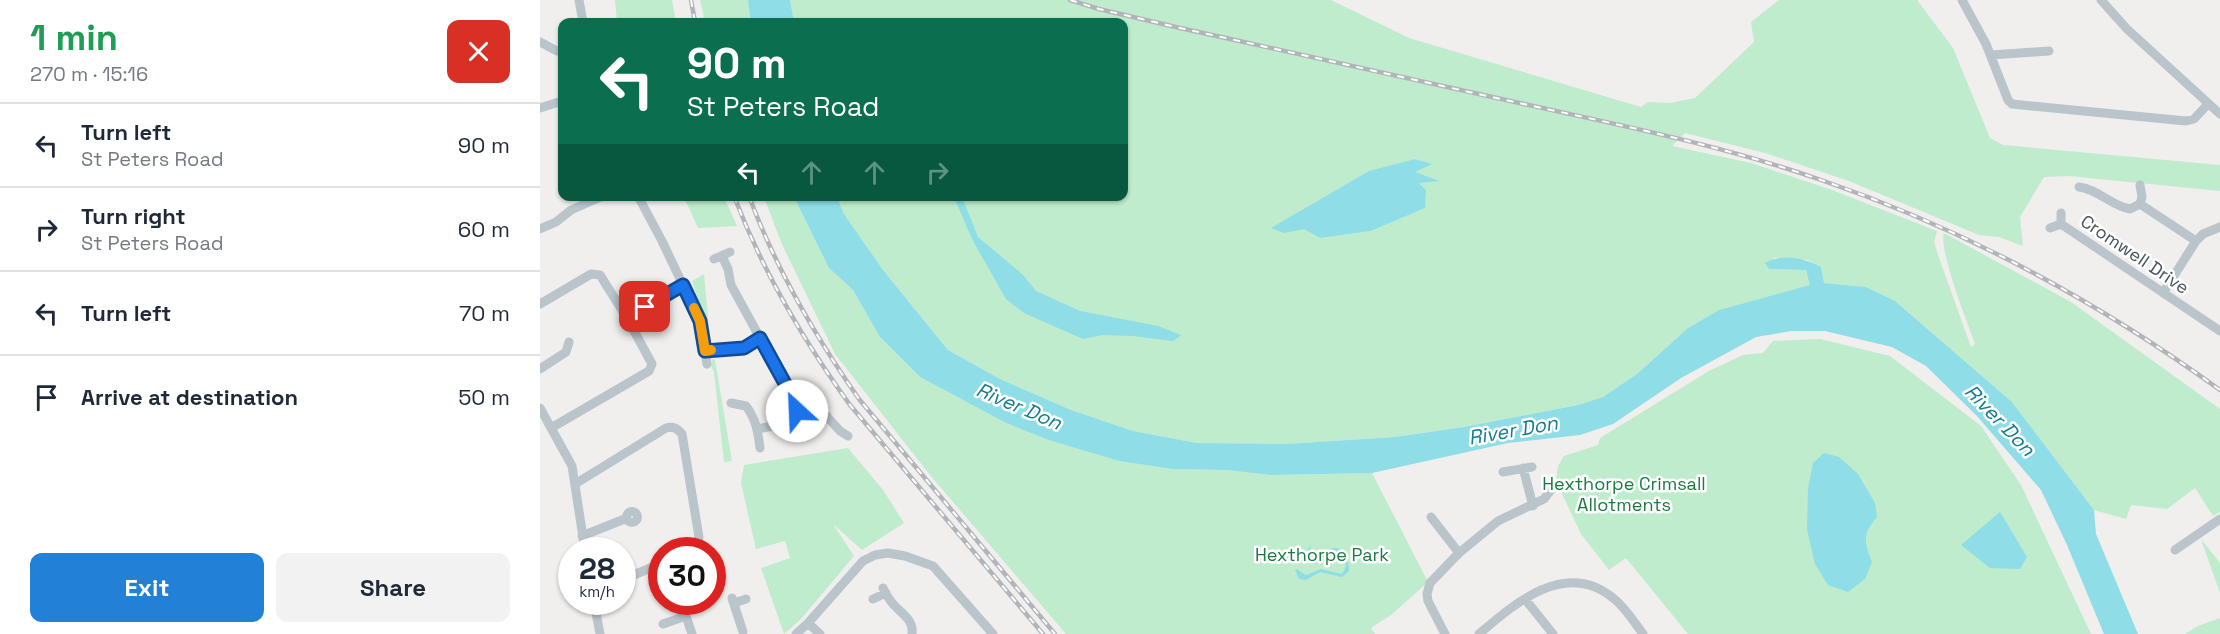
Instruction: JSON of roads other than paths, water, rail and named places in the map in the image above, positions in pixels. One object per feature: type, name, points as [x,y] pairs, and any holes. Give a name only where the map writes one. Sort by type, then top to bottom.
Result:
[{"type":"street","points":[[579,0],[582,18]]},
{"type":"street","points":[[1962,0],[1991,55],[2008,100],[2017,105],[2186,121],[2194,119],[2208,104]]},
{"type":"street","points":[[2101,0],[2127,29],[2220,114]]},
{"type":"street","points":[[540,42],[558,51]]},
{"type":"street","points":[[1991,55],[2049,51]]},
{"type":"street","points":[[540,108],[558,102]]},
{"type":"street","points":[[2079,187],[2092,190],[2122,208],[2134,208],[2140,204],[2142,197],[2140,185]]},
{"type":"street","points":[[540,229],[556,222],[571,210],[592,201]]},
{"type":"street","points":[[641,201],[700,321],[707,364]]},
{"type":"street","points":[[2140,204],[2196,241]]},
{"type":"street","name":"Cromwell Drive","points":[[2061,213],[2061,224]]},
{"type":"street","name":"Cromwell Drive","points":[[2050,228],[2061,224]]},
{"type":"street","name":"Cromwell Drive","points":[[2061,224],[2220,331]]},
{"type":"street","points":[[2163,293],[2196,241],[2203,234],[2220,227]]},
{"type":"street","points":[[722,255],[731,285],[793,398],[798,422]]},
{"type":"street","points":[[540,304],[591,274],[596,274],[602,278],[651,360],[649,371],[551,428]]},
{"type":"street","points":[[627,318],[683,285]]},
{"type":"street","points":[[705,351],[744,348],[760,338]]},
{"type":"street","points":[[540,369],[566,352],[569,342]]},
{"type":"street","points":[[730,403],[746,406],[757,429],[760,448]]},
{"type":"street","points":[[540,408],[572,466],[582,536],[627,518]]},
{"type":"street","points":[[757,429],[798,422],[823,413],[848,436]]},
{"type":"street","points":[[575,484],[666,428],[674,427],[682,434],[699,537]]},
{"type":"street","points":[[1503,472],[1528,468],[1533,506]]},
{"type":"street","points":[[1445,634],[1428,601],[1430,583],[1459,553],[1498,521],[1533,506],[1548,496],[1553,487]]},
{"type":"street","points":[[1431,517],[1459,553]]},
{"type":"street","points":[[2175,550],[2220,519]]},
{"type":"street","points":[[796,634],[863,561],[875,555],[888,553],[905,556],[933,566],[993,634]]},
{"type":"street","points":[[1479,634],[1525,599],[1557,583],[1590,585],[1613,598],[1643,634]]},
{"type":"street","points":[[873,599],[884,591],[907,618],[916,633]]},
{"type":"street","points":[[744,632],[733,601],[746,599]]},
{"type":"street","points":[[1525,599],[1553,634]]},
{"type":"street","points":[[663,624],[685,614],[692,634]]},
{"type":"street","points":[[596,615],[600,634]]},
{"type":"street","points":[[808,623],[820,634]]},
{"type":"water","points":[[748,0],[790,0],[793,18],[750,18]]},
{"type":"water","points":[[1415,159],[1432,164],[1415,172],[1440,181],[1419,183],[1426,190],[1425,208],[1371,231],[1320,238],[1304,229],[1284,233],[1271,228],[1369,171]]},
{"type":"water","name":"River Don","points":[[796,201],[839,201],[844,214],[883,270],[948,350],[1000,379],[1071,410],[1133,431],[1197,443],[1286,444],[1395,437],[1464,427],[1578,405],[1603,397],[1637,374],[1688,328],[1719,310],[1810,285],[1806,270],[1769,269],[1765,263],[1786,257],[1808,261],[1821,267],[1824,283],[1866,287],[1895,301],[2012,402],[2094,510],[2096,534],[2138,634],[2104,634],[2041,490],[1977,416],[1926,366],[1892,347],[1825,331],[1792,331],[1756,337],[1681,378],[1613,424],[1580,435],[1508,443],[1372,473],[1271,475],[1226,470],[1172,469],[1119,461],[1049,440],[1006,423],[920,377],[880,337],[853,290],[829,268]]},
{"type":"water","points":[[956,201],[964,201],[978,237],[1023,275],[1036,291],[1080,311],[1158,326],[1181,335],[1173,341],[1102,335],[1083,339],[1024,313],[1006,299],[972,239]]},
{"type":"water","points":[[1824,453],[1839,457],[1858,474],[1875,503],[1877,517],[1869,528],[1866,538],[1872,562],[1865,579],[1848,592],[1828,585],[1815,564],[1807,529],[1808,489],[1813,463]]},
{"type":"water","points":[[2000,512],[2027,557],[2020,569],[1990,568],[1961,545]]},
{"type":"water","points":[[1310,545],[1311,554],[1316,561],[1326,551],[1339,548],[1347,558],[1349,571],[1342,577],[1320,572],[1306,580],[1299,579],[1295,570],[1297,569],[1306,575],[1321,569],[1341,574],[1346,566],[1346,562],[1339,553],[1330,551],[1321,562],[1315,564],[1309,555]]},
{"type":"railway","points":[[691,0],[694,18]]},
{"type":"railway","points":[[1070,0],[1180,28],[1599,120],[1748,157],[1821,180],[1926,221],[2028,270],[2126,327],[2220,390]]},
{"type":"railway","points":[[736,201],[758,252],[785,305],[816,356],[850,405],[1043,634]]},
{"type":"railway","points":[[751,201],[784,276],[827,351],[859,399],[1055,634]]},
{"type":"park label","name":"Hexthorpe Crimsall Allotments","points":[[1624,493]]},
{"type":"park label","name":"Hexthorpe Park","points":[[1322,554]]}]
